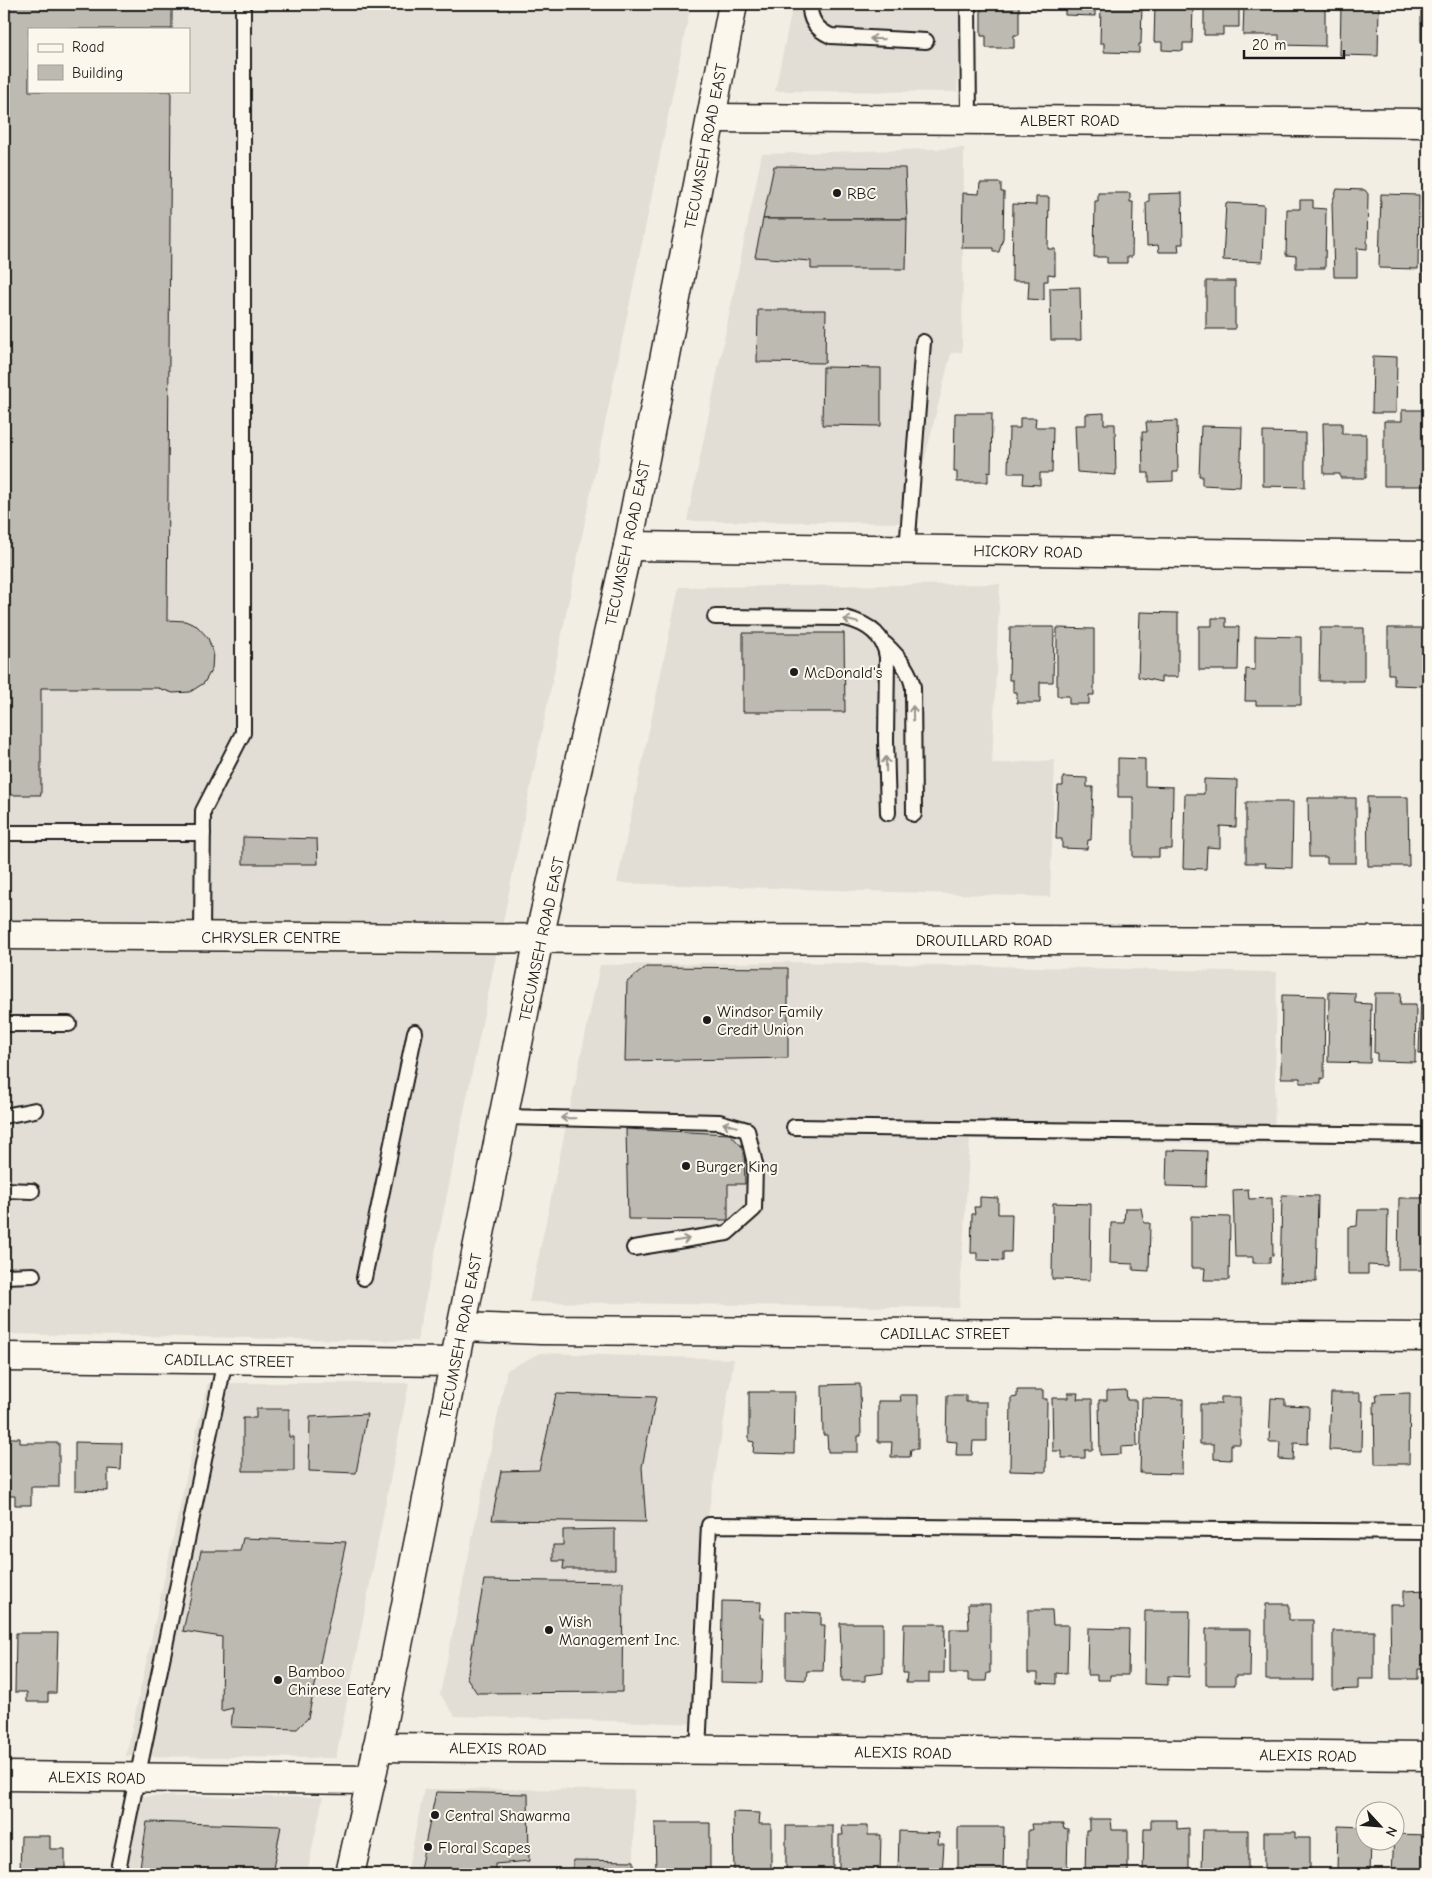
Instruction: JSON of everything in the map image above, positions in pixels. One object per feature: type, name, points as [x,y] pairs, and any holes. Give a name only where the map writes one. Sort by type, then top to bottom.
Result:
[{"type":"street","name":"TECUMSEH ROAD EAST","points":[[350,1874],[371,1780],[539,938],[628,546],[733,4]]},
{"type":"street","name":"ALBERT ROAD","points":[[711,118],[1428,123]]},
{"type":"street","name":"HICKORY ROAD","points":[[628,546],[1428,556]]},
{"type":"street","name":"CHRYSLER CENTRE","points":[[4,934],[539,938]]},
{"type":"street","name":"DROUILLARD ROAD","points":[[539,938],[1428,941]]},
{"type":"street","name":"CADILLAC STREET","points":[[462,1327],[550,1330],[1428,1337]]},
{"type":"street","name":"CADILLAC STREET","points":[[4,1358],[454,1362]]},
{"type":"street","name":"ALEXIS ROAD","points":[[377,1747],[1428,1756]]},
{"type":"street","name":"ALEXIS ROAD","points":[[4,1776],[371,1780]]},
{"type":"lane","points":[[202,936],[203,811],[244,733],[243,4]]},
{"type":"lane","points":[[810,4],[813,22],[823,33],[831,36],[926,41]]},
{"type":"lane","points":[[968,4],[969,120]]},
{"type":"lane","points":[[907,550],[923,342]]},
{"type":"lane","points":[[715,617],[846,618],[866,625],[895,655],[907,671],[913,687],[914,814]]},
{"type":"lane","points":[[883,642],[887,657],[886,740],[888,813]]},
{"type":"lane","points":[[4,833],[203,833]]},
{"type":"lane","points":[[4,1024],[69,1024]]},
{"type":"lane","points":[[364,1278],[415,1032]]},
{"type":"lane","points":[[4,1116],[35,1110]]},
{"type":"lane","points":[[504,1117],[719,1122],[747,1130],[755,1164],[754,1209],[727,1233],[634,1248]]},
{"type":"lane","points":[[794,1127],[1428,1135]]},
{"type":"lane","points":[[4,1190],[32,1191]]},
{"type":"lane","points":[[4,1276],[33,1275]]},
{"type":"lane","points":[[117,1874],[225,1360]]},
{"type":"lane","points":[[698,1750],[709,1525],[1428,1532]]},
{"type":"shaded area","points":[[4,4],[691,4],[417,1341],[4,1334]]},
{"type":"shaded area","points":[[793,4],[962,4],[957,92],[775,91]]},
{"type":"shaded area","points":[[964,148],[962,352],[951,353],[909,523],[687,521],[762,154]]},
{"type":"shaded area","points":[[1000,584],[992,764],[1055,760],[1050,897],[617,883],[679,587]]},
{"type":"shaded area","points":[[788,962],[1277,972],[1274,1144],[970,1139],[959,1308],[529,1302],[600,965]]},
{"type":"shaded area","points":[[540,1353],[734,1359],[706,1528],[705,1724],[455,1716],[440,1694],[507,1370]]},
{"type":"shaded area","points":[[208,1383],[409,1383],[336,1758],[126,1756]]},
{"type":"shaded area","points":[[424,1789],[634,1790],[634,1874],[407,1874]]},
{"type":"shaded area","points":[[128,1796],[323,1797],[307,1874],[112,1874]]},
{"type":"building","points":[[4,4],[172,4],[172,28],[28,28],[28,92],[171,92],[167,620],[185,621],[197,626],[208,638],[213,652],[212,669],[204,683],[190,692],[173,693],[158,688],[41,688],[41,795],[4,795]]},
{"type":"building","points":[[981,4],[1019,4],[1019,35],[1014,35],[1014,48],[986,48],[986,36],[981,36]]},
{"type":"building","points":[[1062,4],[1098,4],[1098,6],[1095,6],[1095,16],[1065,15],[1065,6],[1062,6]]},
{"type":"building","points":[[1101,4],[1142,4],[1139,53],[1104,52],[1104,43],[1100,43]]},
{"type":"building","points":[[1155,4],[1193,4],[1192,43],[1183,43],[1183,51],[1162,50],[1162,42],[1154,42]]},
{"type":"building","points":[[1204,4],[1239,4],[1239,27],[1223,27],[1223,35],[1204,35]]},
{"type":"building","points":[[1244,4],[1325,4],[1325,46],[1279,45],[1279,35],[1243,35]]},
{"type":"building","points":[[1341,4],[1379,4],[1378,56],[1340,55]]},
{"type":"building","points":[[1421,4],[1428,4],[1428,41],[1421,41]]},
{"type":"building","name":"RBC","points":[[774,166],[905,168],[907,219],[763,219]]},
{"type":"building","points":[[980,183],[1001,183],[1001,192],[1004,192],[1003,238],[999,252],[993,252],[993,248],[962,248],[963,193],[979,194]]},
{"type":"building","points":[[1337,189],[1365,190],[1368,194],[1367,249],[1357,248],[1357,277],[1334,277],[1332,203]]},
{"type":"building","points":[[1098,193],[1130,193],[1130,202],[1133,202],[1132,257],[1127,257],[1127,263],[1107,263],[1107,257],[1094,257],[1095,201],[1098,201]]},
{"type":"building","points":[[1182,193],[1183,244],[1178,244],[1179,252],[1159,252],[1158,245],[1147,246],[1146,202],[1149,201],[1149,194]]},
{"type":"building","points":[[1381,194],[1419,195],[1418,269],[1379,268]]},
{"type":"building","points":[[1036,197],[1049,197],[1048,249],[1055,249],[1055,275],[1048,274],[1048,281],[1044,281],[1044,300],[1028,299],[1029,281],[1012,281],[1013,204],[1036,205]]},
{"type":"building","points":[[1300,200],[1313,200],[1313,208],[1326,209],[1325,268],[1296,268],[1296,256],[1286,255],[1287,209],[1300,209]]},
{"type":"building","points":[[1425,202],[1428,202],[1428,281],[1423,281]]},
{"type":"building","points":[[1226,203],[1264,205],[1262,262],[1223,260]]},
{"type":"building","points":[[763,219],[907,219],[906,269],[811,269],[811,261],[755,257]]},
{"type":"building","points":[[1206,281],[1235,281],[1235,329],[1206,329]]},
{"type":"building","points":[[1080,287],[1081,340],[1051,340],[1050,288]]},
{"type":"building","points":[[758,310],[826,310],[825,363],[757,362]]},
{"type":"building","points":[[1373,356],[1397,357],[1396,413],[1372,413]]},
{"type":"building","points":[[823,367],[881,368],[881,426],[822,425]]},
{"type":"building","points":[[1402,410],[1427,410],[1427,486],[1384,486],[1384,421],[1402,421]]},
{"type":"building","points":[[955,413],[992,413],[991,473],[988,472],[988,482],[957,482],[957,472],[954,472]]},
{"type":"building","points":[[1104,413],[1104,424],[1115,424],[1116,475],[1077,472],[1075,425],[1086,425],[1086,414]]},
{"type":"building","points":[[1020,418],[1036,418],[1035,427],[1053,427],[1052,473],[1040,473],[1040,485],[1023,484],[1024,473],[1008,473],[1009,428],[1020,428]]},
{"type":"building","points":[[1177,421],[1178,472],[1173,472],[1173,481],[1149,482],[1149,473],[1143,473],[1142,432],[1147,432],[1146,422]]},
{"type":"building","points":[[1323,423],[1342,423],[1342,434],[1366,434],[1366,478],[1340,478],[1340,474],[1324,474]]},
{"type":"building","points":[[1201,426],[1242,427],[1240,487],[1202,485],[1202,476],[1199,476]]},
{"type":"building","points":[[1263,432],[1305,433],[1305,487],[1263,486]]},
{"type":"building","points":[[1140,612],[1178,613],[1178,677],[1161,677],[1161,682],[1138,677]]},
{"type":"building","points":[[1212,618],[1226,618],[1226,627],[1239,627],[1238,670],[1199,670],[1199,626],[1212,626]]},
{"type":"building","points":[[1010,627],[1054,627],[1053,682],[1040,682],[1040,703],[1017,703],[1017,692],[1013,692],[1013,680],[1009,680]]},
{"type":"building","points":[[1057,628],[1094,629],[1094,695],[1089,695],[1089,704],[1069,704],[1069,696],[1057,696]]},
{"type":"building","points":[[1320,628],[1364,628],[1364,681],[1319,681]]},
{"type":"building","points":[[1388,628],[1428,628],[1428,674],[1424,674],[1424,686],[1394,685],[1394,674],[1388,674]]},
{"type":"building","name":"McDonald's","points":[[743,633],[844,633],[845,712],[743,712]]},
{"type":"building","points":[[1255,636],[1301,637],[1301,705],[1256,705],[1256,701],[1245,701],[1246,669],[1255,670]]},
{"type":"building","points":[[1118,758],[1145,759],[1145,786],[1173,787],[1172,849],[1159,849],[1159,857],[1133,857],[1133,797],[1118,797]]},
{"type":"building","points":[[1063,777],[1087,778],[1087,787],[1093,787],[1091,840],[1088,840],[1087,849],[1062,848],[1062,839],[1056,839],[1058,786],[1063,786]]},
{"type":"building","points":[[1204,779],[1237,780],[1236,827],[1220,826],[1220,848],[1207,847],[1206,869],[1183,868],[1185,794],[1204,794]]},
{"type":"building","points":[[1367,797],[1408,797],[1409,866],[1368,866]]},
{"type":"building","points":[[1308,798],[1356,798],[1356,863],[1327,863],[1327,857],[1309,857]]},
{"type":"building","points":[[1246,802],[1293,802],[1292,868],[1265,867],[1266,863],[1246,863]]},
{"type":"building","points":[[243,837],[317,839],[318,864],[243,864]]},
{"type":"building","name":"Windsor Family Credit Union","points":[[646,967],[788,968],[788,1058],[625,1061],[627,982]]},
{"type":"building","points":[[1329,992],[1355,993],[1355,1003],[1371,1004],[1370,1063],[1328,1062]]},
{"type":"building","points":[[1375,993],[1401,993],[1400,1005],[1416,1005],[1415,1062],[1377,1061],[1377,1053],[1374,1053]]},
{"type":"building","points":[[1421,994],[1428,994],[1428,1056],[1419,1053]]},
{"type":"building","points":[[1282,995],[1325,996],[1324,1079],[1321,1078],[1321,1083],[1300,1083],[1300,1078],[1281,1078]]},
{"type":"building","name":"Burger King","points":[[626,1129],[730,1134],[744,1149],[745,1184],[728,1184],[728,1220],[628,1219]]},
{"type":"building","points":[[1167,1150],[1207,1151],[1206,1187],[1166,1186]]},
{"type":"building","points":[[1248,1189],[1249,1199],[1272,1198],[1273,1256],[1270,1257],[1270,1263],[1253,1263],[1253,1257],[1235,1257],[1233,1190]]},
{"type":"building","points":[[1282,1195],[1318,1196],[1316,1282],[1280,1281]]},
{"type":"building","points":[[980,1197],[998,1198],[998,1214],[1012,1214],[1011,1252],[1003,1252],[1003,1261],[977,1260],[977,1253],[971,1253],[972,1214],[975,1214],[974,1207],[980,1207]]},
{"type":"building","points":[[1399,1198],[1428,1198],[1428,1270],[1398,1270]]},
{"type":"building","points":[[1053,1203],[1091,1204],[1090,1280],[1052,1279]]},
{"type":"building","points":[[1125,1208],[1141,1208],[1144,1223],[1150,1223],[1149,1271],[1133,1270],[1133,1264],[1110,1263],[1111,1223],[1124,1223]]},
{"type":"building","points":[[1358,1210],[1388,1210],[1387,1266],[1368,1265],[1368,1274],[1348,1274],[1348,1227],[1357,1226]]},
{"type":"building","points":[[1191,1216],[1230,1217],[1229,1280],[1204,1280],[1205,1268],[1191,1268]]},
{"type":"building","points":[[860,1384],[861,1436],[858,1436],[858,1452],[828,1452],[827,1435],[823,1435],[822,1385]]},
{"type":"building","points":[[1017,1390],[1043,1390],[1043,1399],[1047,1399],[1046,1472],[1010,1471],[1011,1398],[1017,1397]]},
{"type":"building","points":[[1126,1390],[1127,1400],[1136,1400],[1137,1446],[1121,1447],[1121,1454],[1100,1455],[1099,1400],[1107,1400],[1107,1391]]},
{"type":"building","points":[[749,1392],[795,1392],[794,1454],[753,1453],[754,1442],[749,1441]]},
{"type":"building","points":[[1068,1393],[1078,1393],[1077,1399],[1092,1399],[1093,1450],[1085,1450],[1085,1458],[1062,1458],[1062,1451],[1053,1451],[1052,1398],[1068,1398]]},
{"type":"building","points":[[1331,1393],[1360,1393],[1360,1401],[1363,1401],[1362,1451],[1329,1450]]},
{"type":"building","points":[[1410,1393],[1409,1464],[1375,1464],[1374,1402],[1377,1402],[1376,1394]]},
{"type":"building","points":[[556,1394],[656,1397],[642,1467],[646,1522],[492,1520],[501,1471],[539,1470]]},
{"type":"building","points":[[900,1395],[918,1395],[918,1449],[911,1449],[910,1457],[891,1457],[892,1442],[878,1442],[878,1401],[901,1401]]},
{"type":"building","points":[[947,1395],[966,1395],[966,1402],[987,1402],[987,1441],[973,1441],[972,1455],[956,1455],[957,1442],[946,1441]]},
{"type":"building","points":[[1221,1397],[1240,1397],[1240,1444],[1231,1444],[1231,1460],[1214,1459],[1214,1444],[1200,1444],[1200,1404],[1221,1404]]},
{"type":"building","points":[[1142,1398],[1183,1399],[1182,1474],[1140,1473]]},
{"type":"building","points":[[1271,1398],[1285,1399],[1285,1405],[1309,1406],[1308,1444],[1294,1443],[1293,1460],[1279,1459],[1280,1442],[1269,1442]]},
{"type":"building","points":[[1424,1401],[1428,1401],[1428,1466],[1425,1466]]},
{"type":"building","points":[[256,1409],[289,1409],[289,1437],[294,1437],[294,1471],[243,1471],[243,1418],[256,1418]]},
{"type":"building","points":[[367,1414],[356,1473],[309,1471],[310,1417]]},
{"type":"building","points":[[4,1438],[20,1438],[20,1443],[59,1443],[59,1487],[31,1487],[31,1505],[15,1505],[15,1496],[4,1496]]},
{"type":"building","points":[[75,1442],[122,1443],[121,1470],[108,1469],[108,1491],[75,1490]]},
{"type":"building","points":[[615,1529],[615,1569],[563,1569],[564,1561],[553,1561],[553,1545],[563,1545],[563,1530]]},
{"type":"building","points":[[243,1538],[346,1542],[308,1718],[297,1729],[231,1727],[233,1708],[221,1711],[222,1637],[183,1631],[201,1551],[240,1551]]},
{"type":"building","name":"Wish Management Inc.","points":[[484,1580],[623,1582],[622,1692],[477,1693],[467,1678]]},
{"type":"building","points":[[1428,1590],[1428,1669],[1418,1669],[1418,1679],[1391,1679],[1390,1605],[1404,1605],[1404,1591]]},
{"type":"building","points":[[722,1601],[761,1602],[760,1618],[764,1618],[762,1683],[721,1682]]},
{"type":"building","points":[[968,1604],[990,1604],[990,1673],[987,1673],[986,1681],[968,1681],[968,1673],[950,1673],[950,1629],[969,1629]]},
{"type":"building","points":[[1266,1604],[1289,1604],[1289,1620],[1313,1620],[1313,1680],[1266,1680]]},
{"type":"building","points":[[1028,1610],[1052,1610],[1053,1625],[1068,1625],[1067,1674],[1056,1673],[1056,1684],[1038,1683],[1038,1673],[1028,1673]]},
{"type":"building","points":[[786,1611],[821,1613],[821,1625],[825,1625],[823,1671],[807,1671],[806,1680],[786,1679]]},
{"type":"building","points":[[1145,1611],[1190,1611],[1189,1677],[1168,1676],[1168,1685],[1144,1684]]},
{"type":"building","points":[[840,1623],[883,1623],[883,1673],[865,1675],[865,1681],[842,1681]]},
{"type":"building","points":[[904,1624],[945,1624],[944,1673],[929,1673],[929,1683],[906,1683],[907,1673],[903,1673]]},
{"type":"building","points":[[1088,1628],[1129,1629],[1128,1675],[1110,1675],[1110,1680],[1097,1680],[1097,1675],[1087,1675]]},
{"type":"building","points":[[1206,1629],[1251,1629],[1250,1676],[1235,1676],[1235,1685],[1206,1685]]},
{"type":"building","points":[[1333,1631],[1374,1631],[1374,1679],[1358,1679],[1358,1689],[1333,1690]]},
{"type":"building","points":[[16,1633],[58,1633],[56,1693],[48,1693],[48,1702],[27,1702],[27,1692],[15,1692]]},
{"type":"building","points":[[436,1792],[528,1794],[529,1861],[495,1864],[495,1874],[419,1874]]},
{"type":"building","points":[[733,1812],[760,1813],[759,1824],[771,1824],[771,1874],[734,1874]]},
{"type":"building","points":[[1089,1819],[1111,1819],[1112,1830],[1128,1830],[1128,1874],[1085,1874],[1086,1830],[1089,1830]]},
{"type":"building","points":[[1151,1820],[1177,1820],[1177,1829],[1189,1828],[1189,1874],[1143,1874],[1144,1828],[1151,1828]]},
{"type":"building","points":[[147,1822],[281,1826],[272,1874],[139,1874]]},
{"type":"building","points":[[655,1823],[710,1823],[710,1874],[656,1874]]},
{"type":"building","points":[[1031,1824],[1064,1824],[1063,1828],[1068,1829],[1067,1874],[1028,1874],[1028,1830],[1032,1830]]},
{"type":"building","points":[[786,1826],[833,1826],[833,1874],[786,1874]]},
{"type":"building","points":[[842,1826],[868,1826],[868,1835],[881,1835],[880,1874],[839,1874],[839,1835],[843,1835]]},
{"type":"building","points":[[1338,1826],[1354,1827],[1354,1850],[1371,1850],[1370,1874],[1330,1874],[1330,1872],[1337,1872]]},
{"type":"building","points":[[958,1827],[1004,1827],[1003,1874],[958,1874]]},
{"type":"building","points":[[1203,1830],[1248,1830],[1248,1874],[1202,1874]]},
{"type":"building","points":[[899,1831],[939,1833],[938,1844],[944,1844],[942,1874],[898,1874]]},
{"type":"building","points":[[1264,1832],[1295,1832],[1295,1838],[1310,1838],[1310,1874],[1264,1874]]},
{"type":"building","points":[[1404,1834],[1428,1835],[1428,1874],[1392,1874],[1393,1850],[1404,1850]]},
{"type":"building","points":[[21,1836],[50,1836],[50,1849],[65,1849],[65,1874],[20,1874]]},
{"type":"building","points":[[573,1860],[634,1861],[634,1874],[573,1874]]},
{"type":"place","name":"RBC","points":[[837,193]]},
{"type":"place","name":"McDonald's","points":[[794,672]]},
{"type":"place","name":"Windsor Family Credit Union","points":[[707,1020]]},
{"type":"place","name":"Burger King","points":[[686,1166]]},
{"type":"place","name":"Wish Management Inc.","points":[[549,1630]]},
{"type":"place","name":"Bamboo Chinese Eatery","points":[[278,1680]]},
{"type":"place","name":"Central Shawarma","points":[[435,1815]]},
{"type":"place","name":"Floral Scapes","points":[[428,1847]]}]
